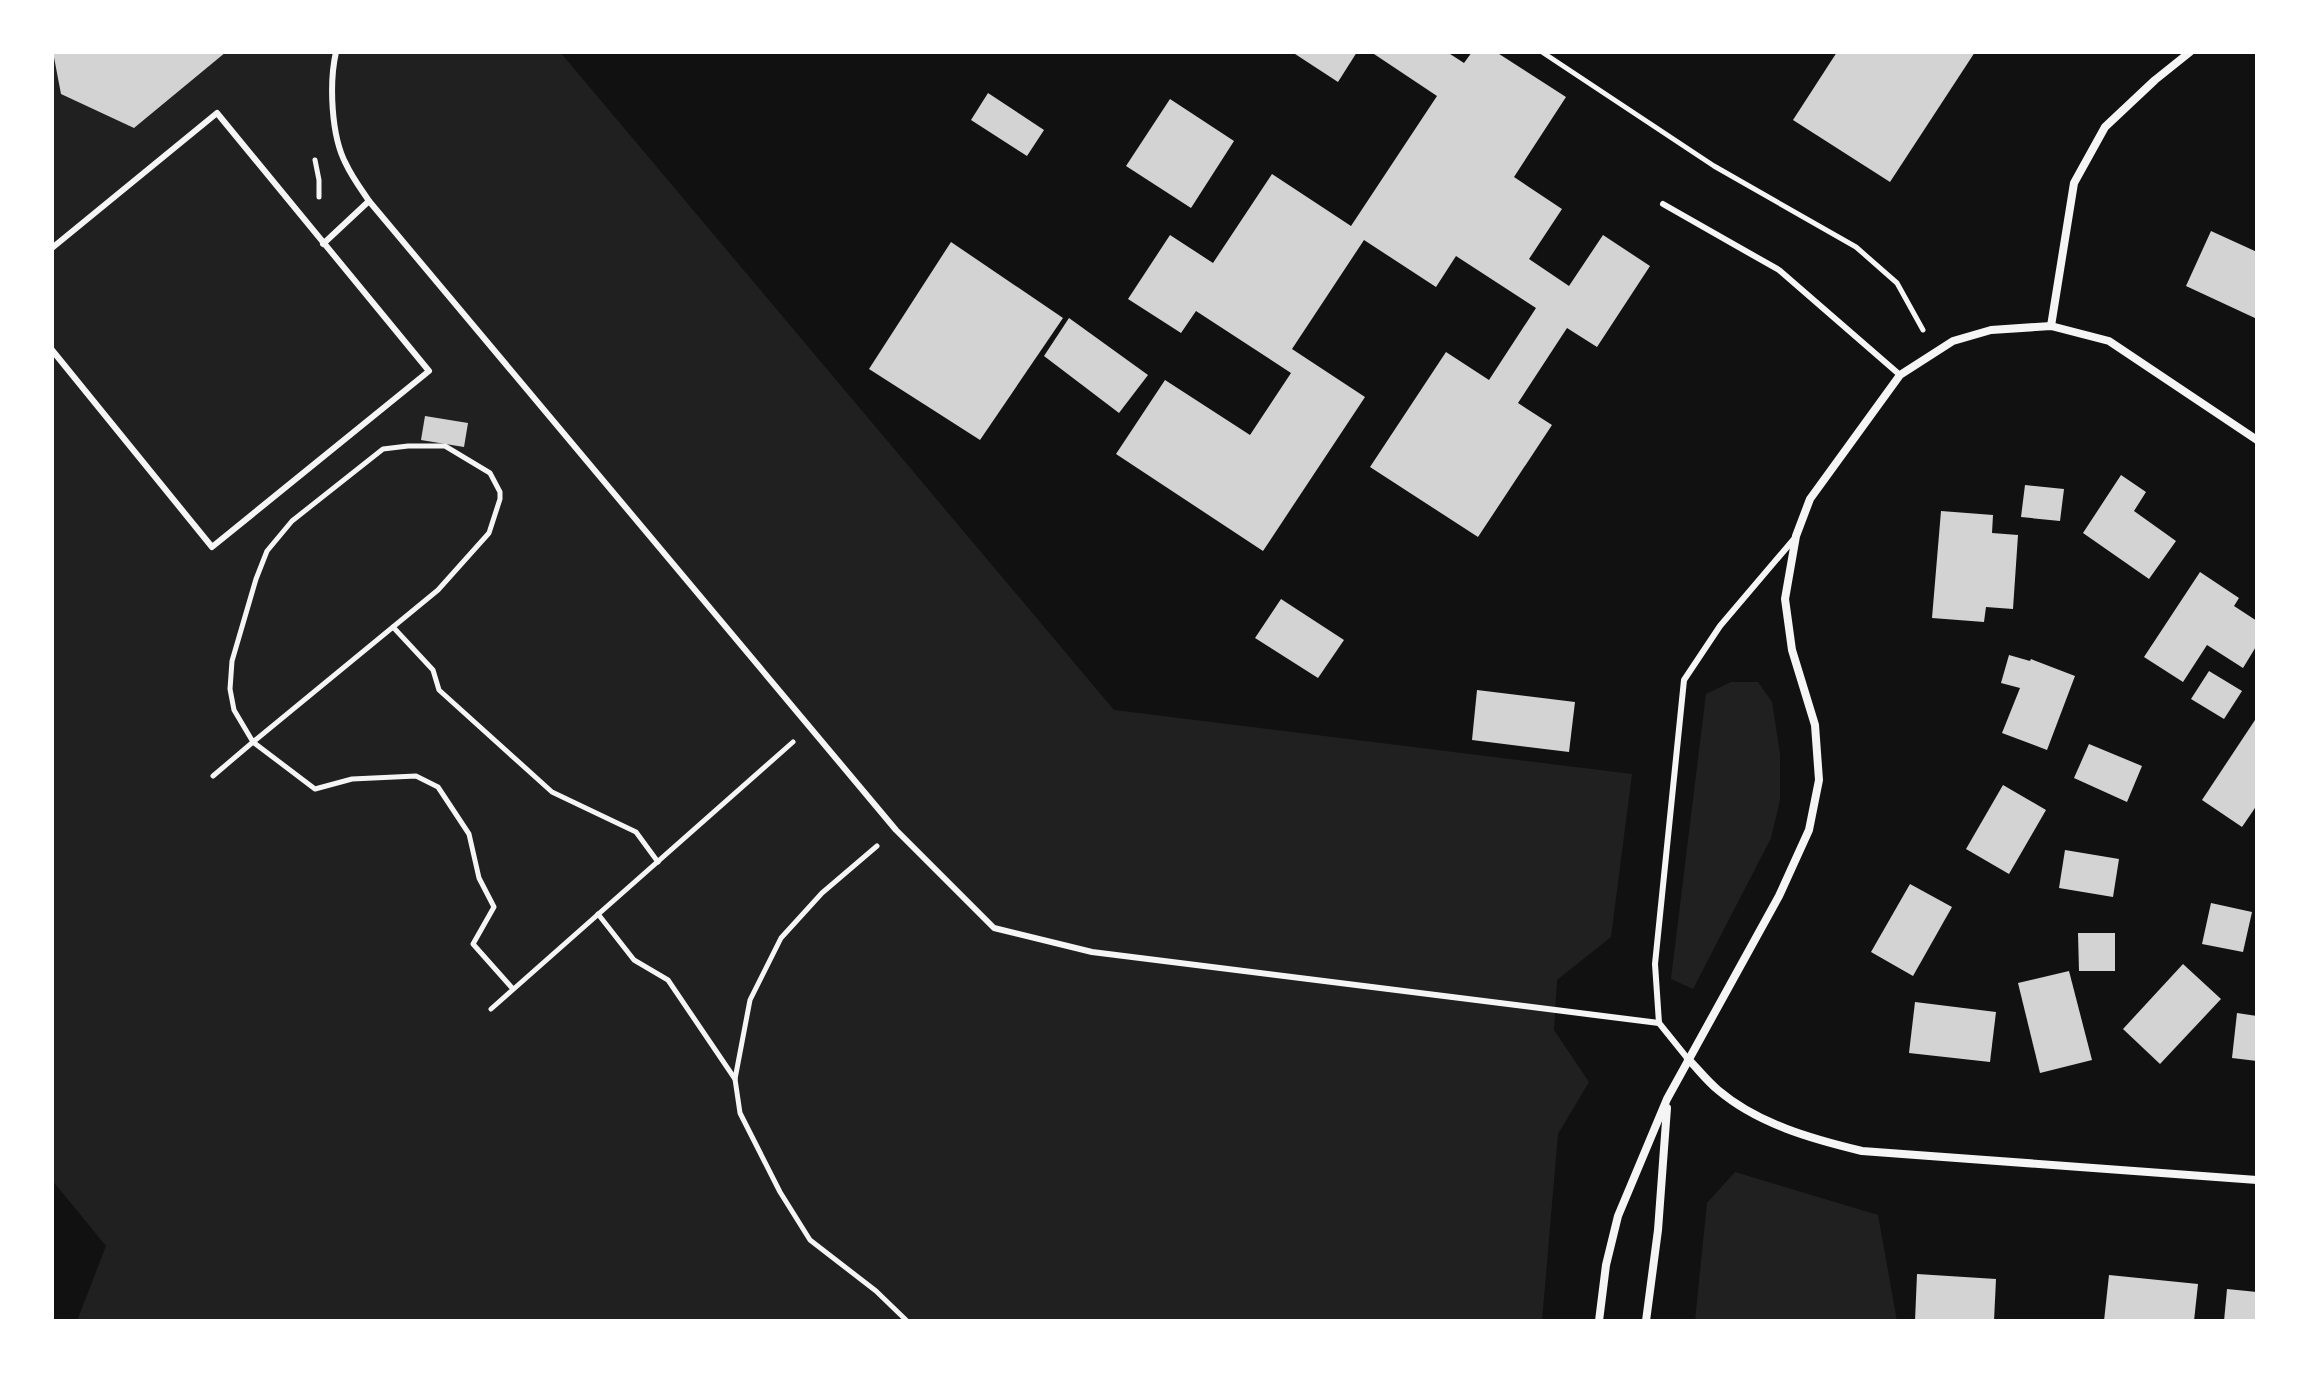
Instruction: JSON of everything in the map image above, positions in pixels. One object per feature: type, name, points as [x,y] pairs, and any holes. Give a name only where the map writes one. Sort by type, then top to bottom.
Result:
[{"type":"street","points":[[2051,326],[2074,183],[2105,127],[2190,52]]},
{"type":"street","points":[[1599,1321],[1606,1265],[1618,1216],[1667,1099],[1779,896],[1809,830],[1819,780],[1815,725],[1792,650],[1785,599],[1796,536],[1810,499],[1900,375],[1953,341],[1991,330],[2051,326],[2109,341],[2257,440]]},
{"type":"street","points":[[1688,1059],[1719,1091],[1750,1112],[1813,1139],[1862,1151],[2257,1180]]},
{"type":"street","points":[[1646,1321],[1658,1230],[1667,1099]]},
{"type":"lane","points":[[336,52],[333,115],[344,161],[369,201],[896,830],[994,928],[1092,952],[1659,1023]]},
{"type":"lane","points":[[52,248],[217,113],[429,371],[212,547],[52,350]]},
{"type":"lane","points":[[323,244],[369,201]]},
{"type":"lane","points":[[1663,204],[1779,270],[1900,375]]},
{"type":"lane","points":[[1688,1059],[1659,1023],[1655,964],[1684,680],[1720,626],[1796,536]]},
{"type":"path","points":[[1542,52],[1714,166],[1856,247],[1897,283],[1935,352]]},
{"type":"path","points":[[213,776],[253,742],[438,590],[489,533],[500,499],[500,492],[490,473],[445,446],[383,449],[292,521],[267,551],[240,630],[232,661],[230,689],[234,710],[253,742],[315,789],[352,779],[416,776],[438,787],[469,834],[479,878],[494,907],[473,944],[513,989]]},
{"type":"path","points":[[393,627],[433,670],[439,690],[552,792],[636,832],[658,862]]},
{"type":"path","points":[[491,1009],[810,727]]},
{"type":"path","points":[[896,830],[822,893],[781,938],[750,1000],[735,1079],[740,1113],[780,1192],[810,1240],[876,1291],[907,1321]]},
{"type":"path","points":[[598,914],[634,960],[668,980],[735,1079]]},
{"type":"shaded area","points":[[52,52],[560,52],[1114,710],[1632,774],[1611,937],[1557,980],[1554,1030],[1589,1082],[1558,1134],[1542,1321],[77,1321],[106,1246],[52,1180]]},
{"type":"shaded area","points":[[1731,682],[1758,682],[1772,702],[1780,754],[1780,800],[1771,838],[1693,989],[1671,979],[1706,694]]},
{"type":"shaded area","points":[[1735,1172],[1878,1215],[1897,1321],[1695,1321],[1707,1203]]},
{"type":"building","points":[[53,52],[226,52],[134,128],[61,94]]},
{"type":"building","points":[[1292,52],[1357,52],[1338,82]]},
{"type":"building","points":[[1371,52],[1447,52],[1464,63],[1472,52],[1496,52],[1566,97],[1514,177],[1562,209],[1529,259],[1569,286],[1603,235],[1650,266],[1597,347],[1567,328],[1518,403],[1552,425],[1478,537],[1370,467],[1446,352],[1489,380],[1536,308],[1456,256],[1436,287],[1364,240],[1292,349],[1365,397],[1263,551],[1116,454],[1165,380],[1250,435],[1291,373],[1196,311],[1181,333],[1128,299],[1170,235],[1213,263],[1272,174],[1351,226],[1437,96]]},
{"type":"building","points":[[1837,52],[1975,52],[1890,182],[1793,120]]},
{"type":"building","points":[[988,93],[1044,130],[1027,156],[971,120]]},
{"type":"building","points":[[1170,99],[1234,141],[1191,208],[1126,166]]},
{"type":"building","points":[[2211,231],[2257,252],[2257,319],[2186,286]]},
{"type":"building","points":[[951,242],[1063,318],[980,440],[869,369]]},
{"type":"building","points":[[1069,318],[1148,375],[1119,413],[1044,356]]},
{"type":"building","points":[[425,416],[468,423],[464,447],[421,440]]},
{"type":"building","points":[[2121,475],[2146,492],[2134,511],[2176,541],[2149,579],[2083,533]]},
{"type":"building","points":[[2025,485],[2064,489],[2060,521],[2021,517]]},
{"type":"building","points":[[1941,511],[1993,515],[1992,533],[2018,535],[2013,609],[1986,607],[1984,622],[1932,618]]},
{"type":"building","points":[[2200,572],[2239,598],[2234,606],[2257,621],[2257,645],[2243,668],[2207,645],[2183,682],[2144,657]]},
{"type":"building","points":[[1281,599],[1344,640],[1318,678],[1255,638]]},
{"type":"building","points":[[2009,655],[2031,659],[2075,676],[2047,750],[2002,733],[2020,688],[2001,683]]},
{"type":"building","points":[[2209,671],[2242,691],[2224,719],[2191,699]]},
{"type":"building","points":[[1477,690],[1575,702],[1569,752],[1472,740]]},
{"type":"building","points":[[2257,717],[2257,805],[2242,827],[2202,800]]},
{"type":"building","points":[[2089,744],[2142,766],[2127,802],[2074,778]]},
{"type":"building","points":[[2003,785],[2046,810],[2009,874],[1966,849]]},
{"type":"building","points":[[2065,850],[2119,859],[2113,897],[2059,888]]},
{"type":"building","points":[[1910,884],[1952,907],[1913,976],[1871,952]]},
{"type":"building","points":[[2211,903],[2252,912],[2243,952],[2202,944]]},
{"type":"building","points":[[2078,933],[2115,933],[2115,971],[2079,971]]},
{"type":"building","points":[[2183,964],[2221,999],[2160,1064],[2123,1029]]},
{"type":"building","points":[[2069,971],[2092,1060],[2040,1073],[2018,983]]},
{"type":"building","points":[[1915,1002],[1996,1012],[1990,1062],[1909,1053]]},
{"type":"building","points":[[2237,1013],[2257,1016],[2257,1061],[2232,1058]]},
{"type":"building","points":[[1917,1274],[1996,1279],[1994,1321],[1915,1321]]},
{"type":"building","points":[[2109,1275],[2198,1284],[2194,1321],[2104,1321]]},
{"type":"building","points":[[2227,1289],[2257,1292],[2257,1321],[2224,1321]]}]
